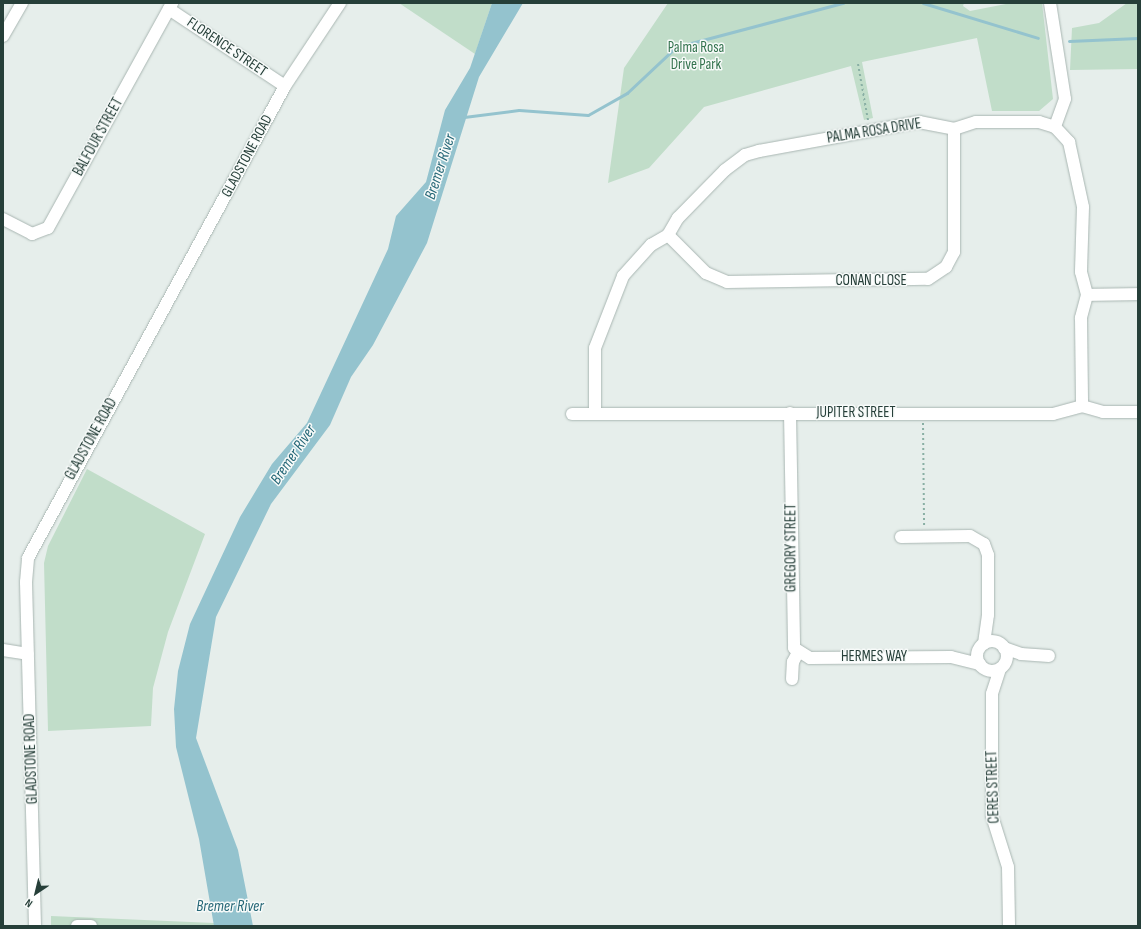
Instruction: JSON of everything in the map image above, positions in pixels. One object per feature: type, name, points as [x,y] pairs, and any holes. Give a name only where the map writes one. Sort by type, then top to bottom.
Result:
[{"type":"street","points":[[3,36],[7,20],[22,3]]},
{"type":"street","name":"GLADSTONE ROAD","points":[[35,926],[26,576],[35,541],[285,86],[340,3]]},
{"type":"street","points":[[1050,3],[1065,99],[1055,127],[1069,142],[1073,173],[1081,197],[1080,272],[1087,294],[1081,318],[1082,406],[1103,412],[1138,412]]},
{"type":"street","name":"FLORENCE STREET","points":[[170,6],[285,86]]},
{"type":"street","name":"BALFOUR STREET","points":[[3,219],[32,234],[48,228],[170,6]]},
{"type":"street","name":"PALMA ROSA DRIVE","points":[[668,236],[678,218],[745,155],[870,130],[919,122],[954,129],[976,122],[1039,122],[1055,127]]},
{"type":"street","name":"CONAN CLOSE","points":[[668,236],[706,273],[727,282],[928,280],[946,267],[954,252],[954,129]]},
{"type":"street","points":[[595,414],[595,348],[623,276],[651,245],[668,236]]},
{"type":"street","points":[[1087,294],[1138,294]]},
{"type":"street","name":"JUPITER STREET","points":[[572,414],[1053,414],[1082,406]]},
{"type":"street","name":"GREGORY STREET","points":[[790,414],[791,635],[798,652]]},
{"type":"street","points":[[901,537],[970,536],[984,544],[988,555],[988,615],[982,646],[977,656],[981,666],[1002,667],[1030,656]]},
{"type":"street","points":[[988,615],[1007,657],[1002,667]]},
{"type":"street","points":[[982,646],[1001,646],[1030,656],[1049,656]]},
{"type":"street","name":"HERMES WAY","points":[[951,657],[982,646]]},
{"type":"street","points":[[3,650],[28,654]]},
{"type":"street","points":[[792,679],[793,662],[798,652]]},
{"type":"street","name":"HERMES WAY","points":[[798,652],[810,658],[951,657],[981,666]]},
{"type":"street","name":"CERES STREET","points":[[981,666],[992,694]]},
{"type":"street","name":"CERES STREET","points":[[1002,667],[992,694],[992,816],[1008,867],[1008,926]]},
{"type":"street","points":[[77,926],[91,926]]},
{"type":"path","points":[[858,64],[870,130]]},
{"type":"path","points":[[923,413],[924,536]]},
{"type":"green space","points":[[399,3],[492,3],[475,54]]},
{"type":"green space","name":"Palma Rosa Drive Park","points":[[668,3],[964,3],[963,6],[970,11],[1011,3],[1042,3],[1053,99],[1039,111],[992,111],[977,38],[862,62],[873,118],[864,120],[851,66],[704,107],[649,168],[608,183],[624,68]]},
{"type":"green space","points":[[1127,3],[1138,3],[1138,69],[1070,70],[1072,28],[1099,23]]},
{"type":"green space","points":[[87,469],[205,534],[168,632],[153,688],[151,726],[48,731],[44,563],[48,546]]},
{"type":"green space","points":[[51,916],[214,923],[214,926],[51,926]]},
{"type":"water","name":"Bremer River","points":[[492,3],[523,3],[479,77],[427,243],[373,345],[351,377],[330,425],[271,504],[216,617],[196,738],[238,850],[253,926],[214,926],[199,839],[176,747],[174,709],[178,671],[190,624],[240,517],[272,464],[307,423],[388,249],[396,216],[426,182],[445,110],[470,68]]},
{"type":"waterway","points":[[464,117],[519,110],[588,115],[627,93],[676,47],[843,3]]},
{"type":"waterway","points":[[923,3],[1038,38]]},
{"type":"waterway","points":[[1069,41],[1138,38]]}]
